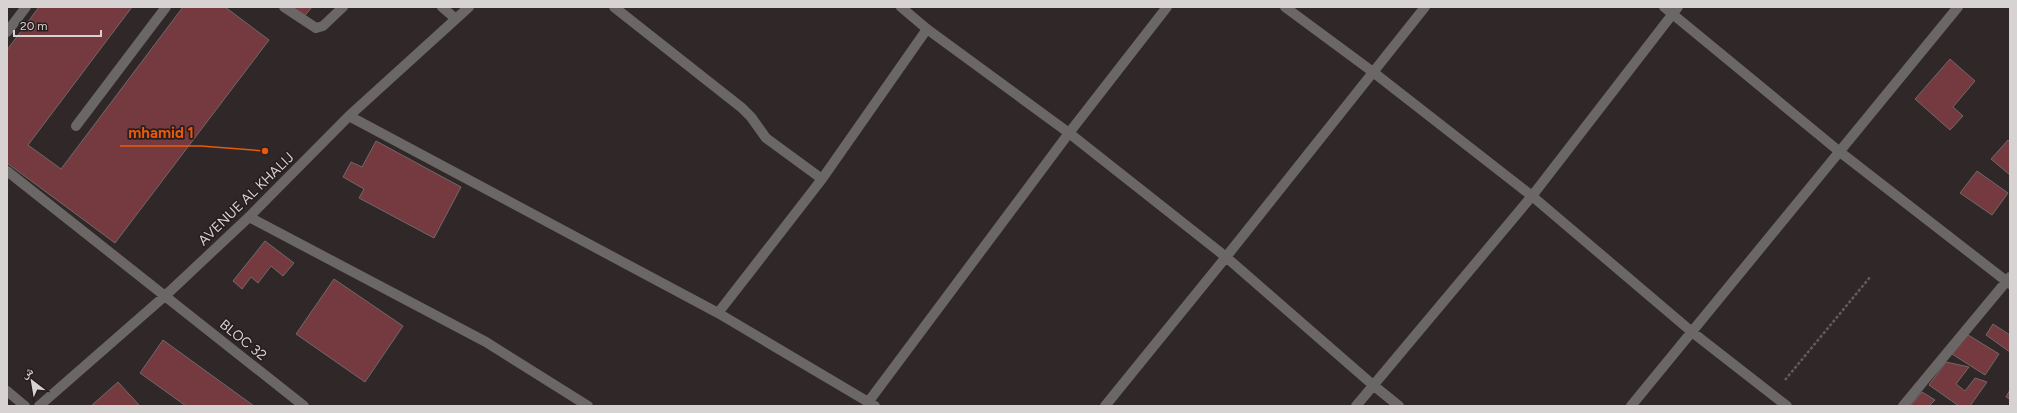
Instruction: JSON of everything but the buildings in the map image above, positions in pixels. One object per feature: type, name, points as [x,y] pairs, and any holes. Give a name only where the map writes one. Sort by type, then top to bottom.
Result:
[{"type":"street","points":[[7,32],[26,7]]},
{"type":"street","points":[[76,126],[166,7]]},
{"type":"street","points":[[284,7],[316,28],[323,26],[343,7]]},
{"type":"street","points":[[442,7],[456,18]]},
{"type":"street","name":"AVENUE AL KHALIJ","points":[[39,406],[166,295],[249,218],[349,116],[468,7]]},
{"type":"street","points":[[614,7],[742,108],[751,117],[766,138],[822,179]]},
{"type":"street","points":[[901,7],[927,29],[1069,133],[1226,257],[1399,406]]},
{"type":"street","points":[[349,116],[718,313],[872,404],[1069,133],[1167,7]]},
{"type":"street","points":[[1285,7],[1373,72],[1532,196],[1692,332],[1787,406]]},
{"type":"street","points":[[1105,406],[1425,7]]},
{"type":"street","points":[[1664,7],[1676,10],[1840,152],[2009,281],[1903,406]]},
{"type":"street","points":[[1631,406],[1958,7]]},
{"type":"street","points":[[1356,406],[1532,196],[1676,10]]},
{"type":"street","points":[[718,313],[822,179],[927,29]]},
{"type":"street","name":"BLOC 32","points":[[7,171],[166,295],[304,406]]},
{"type":"street","points":[[249,218],[486,342],[588,406]]},
{"type":"street","points":[[7,391],[25,406]]},
{"type":"path","points":[[1773,395],[1871,276]]},
{"type":"place","name":"mhamid 1","points":[[265,151]]}]
